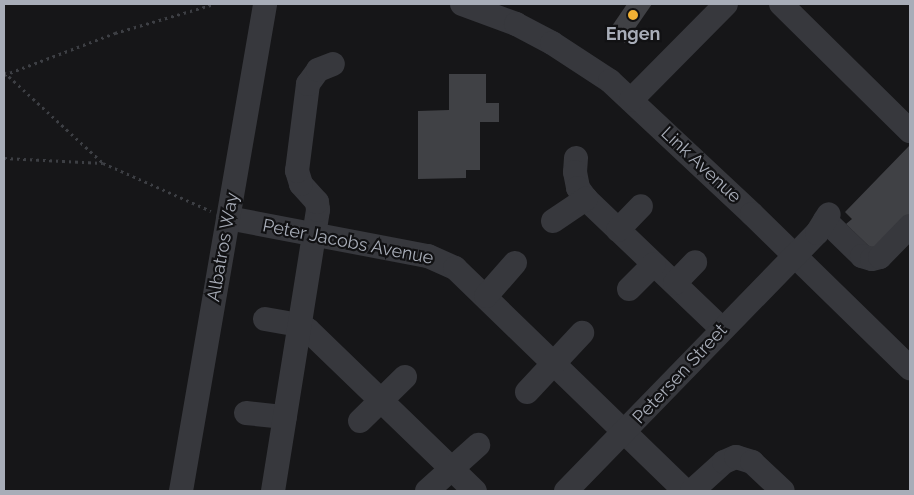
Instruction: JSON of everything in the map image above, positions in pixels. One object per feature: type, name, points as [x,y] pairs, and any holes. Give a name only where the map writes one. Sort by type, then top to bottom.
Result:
[{"type":"street","name":"Albatros Way","points":[[181,491],[265,4]]},
{"type":"street","name":"Link Avenue","points":[[462,4],[516,24],[588,65],[631,100],[910,368]]},
{"type":"street","points":[[631,100],[726,4]]},
{"type":"street","points":[[781,4],[910,131]]},
{"type":"street","points":[[273,491],[315,235],[318,206],[301,184],[298,165],[308,84],[318,70],[333,64]]},
{"type":"street","points":[[576,158],[575,172],[578,188],[586,199],[722,328]]},
{"type":"street","points":[[553,221],[586,199]]},
{"type":"street","points":[[618,230],[641,206]]},
{"type":"street","name":"Petersen Street","points":[[566,491],[816,233],[827,217],[862,256],[872,260],[880,257],[910,226]]},
{"type":"street","name":"Peter Jacobs Avenue","points":[[228,218],[428,256],[455,268],[626,431],[685,491]]},
{"type":"street","points":[[675,283],[695,262]]},
{"type":"street","points":[[486,296],[514,263]]},
{"type":"street","points":[[629,289],[654,264]]},
{"type":"street","points":[[265,319],[300,325],[323,343],[475,491]]},
{"type":"street","points":[[527,392],[582,333]]},
{"type":"street","points":[[360,421],[405,377]]},
{"type":"street","points":[[246,413],[285,417]]},
{"type":"street","points":[[428,491],[478,445]]},
{"type":"street","points":[[692,491],[724,462],[736,457],[752,462],[783,491]]},
{"type":"path","points":[[214,4],[115,33],[5,74],[103,163],[228,218]]},
{"type":"path","points":[[4,158],[103,163]]},
{"type":"building","points":[[627,4],[652,4],[625,43],[608,32]]},
{"type":"building","points":[[449,74],[486,74],[486,103],[499,103],[499,122],[480,122],[480,170],[466,170],[466,178],[418,179],[418,111],[449,110]]},
{"type":"building","points":[[910,145],[910,216],[875,252],[846,224],[852,219],[845,212]]},
{"type":"place","name":"Engen","points":[[633,15]]}]
